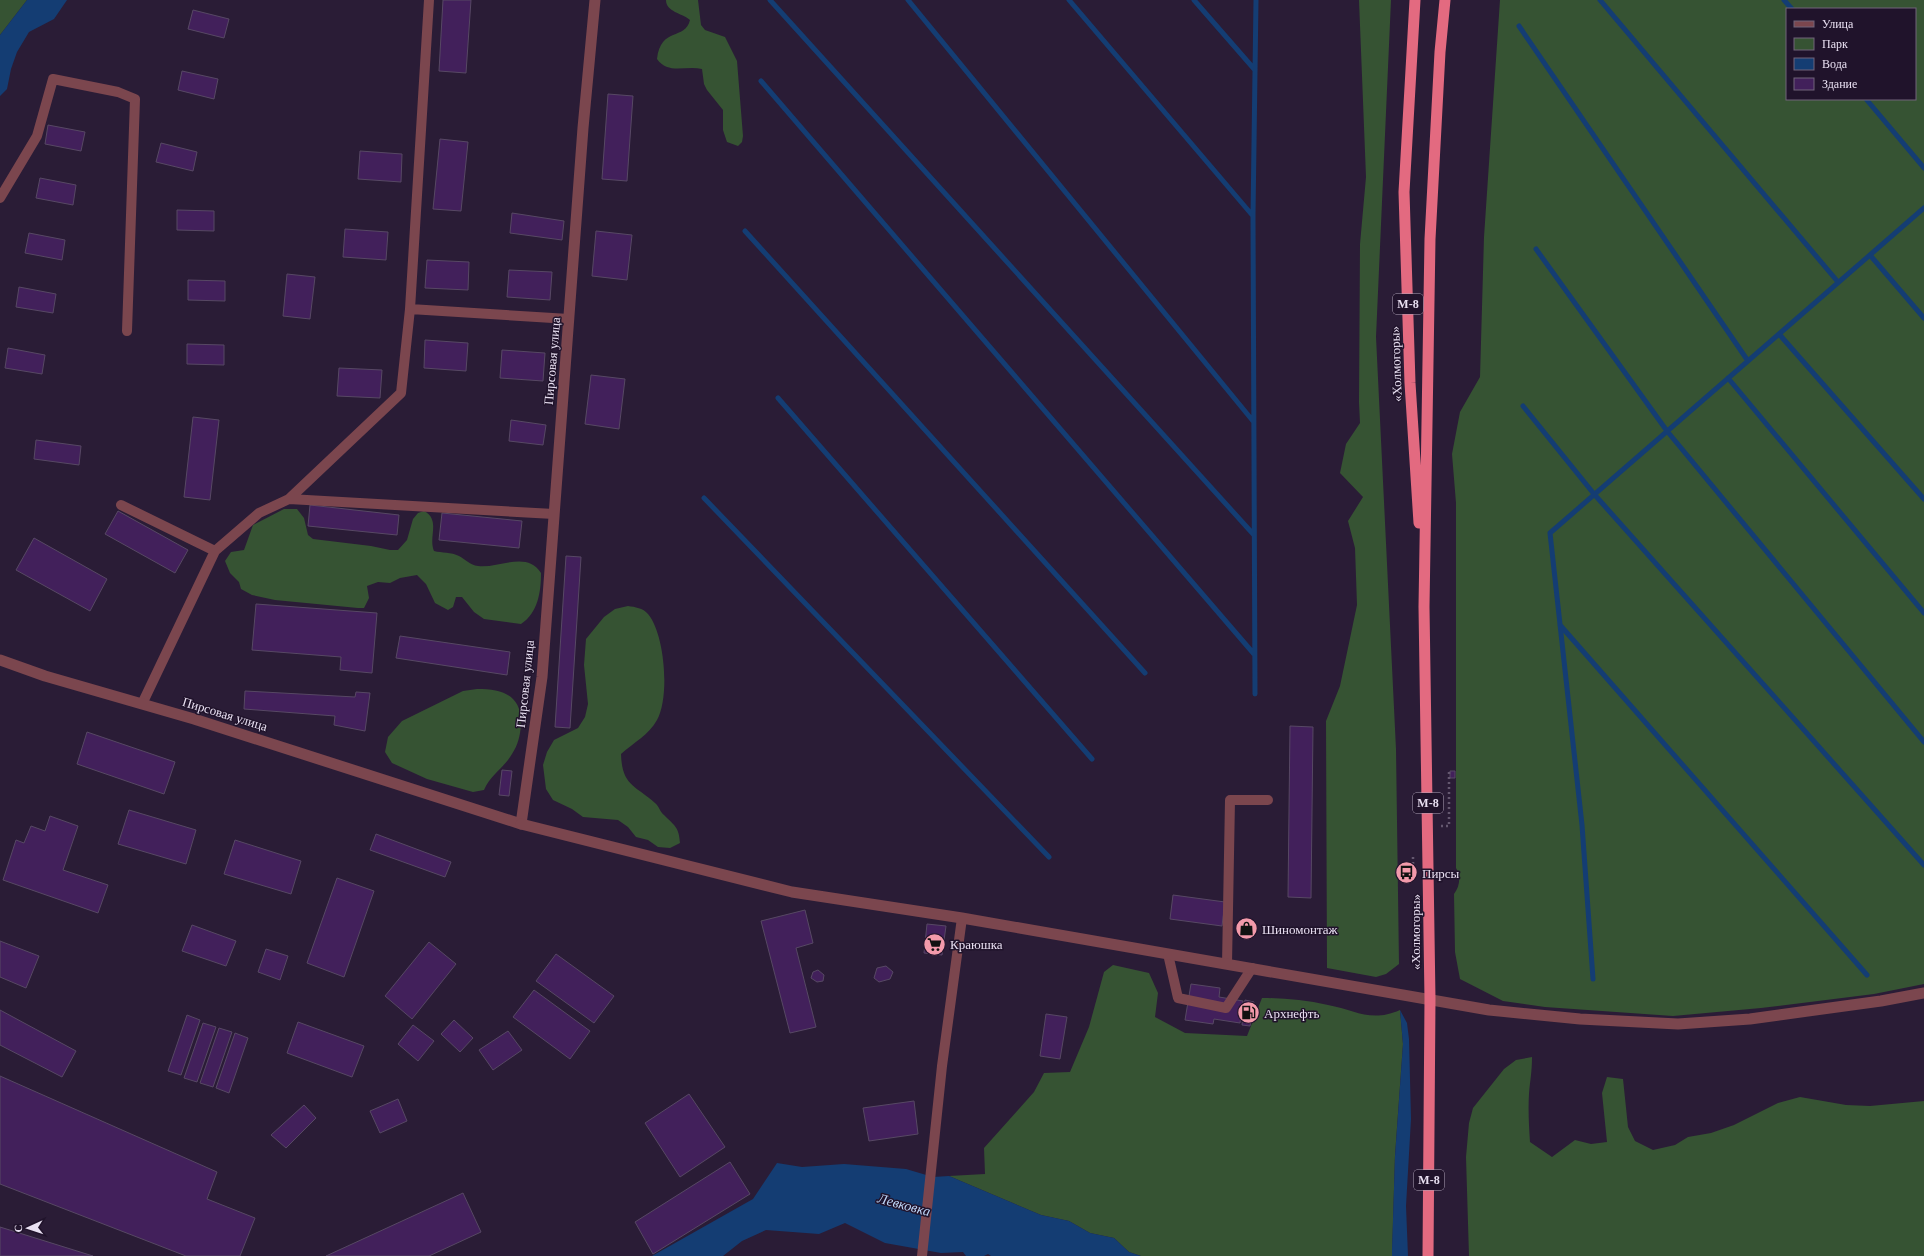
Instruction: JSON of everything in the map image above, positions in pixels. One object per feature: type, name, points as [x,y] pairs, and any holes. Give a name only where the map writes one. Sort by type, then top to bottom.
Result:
[{"type":"highway","name":"«Холмогоры»","points":[[1415,0],[1404,192],[1410,383],[1424,607]]},
{"type":"highway","name":"«Холмогоры»","points":[[1428,1256],[1430,999],[1424,607],[1430,239],[1440,52],[1445,0]]},
{"type":"street","name":"Пирсовая улица","points":[[0,660],[45,676],[194,719],[522,824],[542,677],[583,128],[595,0]]},
{"type":"street","points":[[522,824],[792,892],[962,918],[1489,1010],[1580,1019],[1678,1024],[1750,1019],[1881,1001],[1924,993]]},
{"type":"lane","points":[[142,704],[215,551],[259,514],[289,499],[401,393],[410,309],[429,0]]},
{"type":"lane","points":[[0,198],[37,136],[53,79],[118,92],[135,99],[127,331]]},
{"type":"lane","points":[[410,309],[569,319]]},
{"type":"lane","points":[[289,499],[554,514]]},
{"type":"lane","points":[[120,504],[215,551]]},
{"type":"lane","points":[[1227,964],[1230,800],[1268,800]]},
{"type":"lane","points":[[922,1256],[942,1066],[962,918]]},
{"type":"lane","points":[[1168,954],[1178,998],[1226,1008],[1252,968]]},
{"type":"green space","points":[[0,0],[27,0],[0,35]]},
{"type":"green space","points":[[666,0],[698,0],[701,25],[705,30],[725,37],[737,61],[743,136],[742,142],[738,146],[727,142],[723,130],[723,110],[707,90],[704,84],[702,69],[666,67],[657,59],[659,49],[663,42],[683,30],[690,20],[671,10]]},
{"type":"green space","points":[[1359,0],[1391,0],[1376,337],[1396,749],[1399,964],[1386,974],[1376,977],[1327,968],[1326,721],[1340,686],[1357,605],[1355,548],[1348,521],[1363,497],[1340,473],[1346,444],[1360,423],[1360,244],[1366,177]]},
{"type":"green space","points":[[1500,0],[1924,0],[1924,984],[1874,994],[1761,1008],[1673,1016],[1545,1007],[1503,1001],[1460,979],[1455,952],[1454,894],[1458,888],[1459,878],[1456,868],[1456,503],[1452,454],[1460,412],[1480,377],[1484,237]]},
{"type":"green space","points":[[284,509],[297,509],[304,518],[308,535],[313,539],[371,546],[390,550],[398,550],[407,540],[413,519],[418,513],[424,511],[432,519],[432,540],[434,551],[456,555],[478,566],[520,561],[535,566],[541,573],[539,595],[535,608],[527,619],[521,624],[484,619],[474,612],[462,597],[456,597],[453,607],[448,610],[435,603],[426,584],[417,575],[400,578],[390,583],[378,582],[367,586],[369,598],[364,608],[275,600],[252,595],[241,589],[239,582],[230,573],[225,561],[231,552],[244,550],[253,525]]},
{"type":"green space","points":[[628,606],[644,610],[654,623],[662,650],[664,682],[661,710],[657,720],[650,730],[621,754],[622,765],[624,773],[631,784],[656,804],[663,814],[676,827],[679,833],[680,843],[670,848],[658,847],[648,840],[636,837],[628,827],[618,820],[583,817],[572,809],[553,800],[546,789],[543,765],[547,752],[554,740],[578,728],[585,717],[588,704],[584,665],[586,639],[604,617],[615,609]]},
{"type":"green space","points":[[477,689],[503,692],[514,700],[518,707],[521,725],[516,747],[509,759],[490,780],[484,790],[473,792],[427,779],[392,763],[385,752],[388,737],[402,721],[463,691]]},
{"type":"green space","points":[[1113,965],[1149,973],[1158,993],[1155,1017],[1185,1033],[1247,1036],[1262,998],[1312,1002],[1372,1015],[1390,1014],[1400,1010],[1403,1044],[1395,1156],[1392,1256],[1141,1256],[1129,1252],[1114,1238],[1090,1233],[1069,1221],[1041,1215],[949,1176],[985,1174],[984,1148],[1034,1092],[1044,1073],[1070,1072],[1089,1027],[1104,972]]},
{"type":"green space","points":[[1532,1057],[1529,1100],[1530,1142],[1552,1157],[1575,1140],[1591,1144],[1607,1142],[1602,1093],[1607,1077],[1623,1079],[1628,1127],[1635,1141],[1653,1150],[1675,1145],[1688,1137],[1711,1133],[1734,1125],[1778,1103],[1800,1097],[1846,1105],[1870,1106],[1924,1101],[1924,1256],[1469,1256],[1466,1157],[1469,1123],[1473,1108],[1504,1069],[1516,1060]]},
{"type":"water","points":[[27,0],[67,0],[54,19],[29,32],[17,52],[11,69],[7,89],[0,96],[0,35]]},
{"type":"water","points":[[1400,1010],[1407,1023],[1409,1039],[1411,1119],[1406,1206],[1408,1256],[1392,1256],[1395,1156],[1403,1044]]},
{"type":"water","name":"Левковка","points":[[777,1163],[802,1167],[844,1164],[906,1169],[933,1177],[949,1176],[1041,1215],[1069,1221],[1090,1233],[1114,1238],[1129,1252],[1141,1256],[991,1256],[988,1254],[984,1256],[966,1256],[963,1252],[941,1253],[885,1243],[845,1223],[819,1234],[766,1230],[742,1241],[723,1256],[652,1256],[753,1199]]},
{"type":"building","points":[[443,0],[471,0],[466,73],[439,71]]},
{"type":"building","points":[[193,10],[229,19],[224,38],[188,29]]},
{"type":"building","points":[[182,71],[218,79],[214,99],[178,90]]},
{"type":"building","points":[[608,94],[633,96],[627,181],[602,179]]},
{"type":"building","points":[[48,125],[85,132],[81,151],[45,144]]},
{"type":"building","points":[[440,139],[468,142],[461,211],[433,209]]},
{"type":"building","points":[[161,143],[197,152],[193,171],[156,162]]},
{"type":"building","points":[[360,151],[402,154],[401,182],[358,179]]},
{"type":"building","points":[[40,178],[76,185],[73,205],[36,198]]},
{"type":"building","points":[[177,210],[214,211],[214,231],[177,230]]},
{"type":"building","points":[[512,213],[564,221],[562,240],[510,233]]},
{"type":"building","points":[[345,229],[388,232],[386,260],[343,257]]},
{"type":"building","points":[[596,231],[632,235],[627,280],[592,276]]},
{"type":"building","points":[[29,233],[65,240],[62,260],[25,253]]},
{"type":"building","points":[[427,260],[469,262],[468,290],[425,288]]},
{"type":"building","points":[[509,270],[552,272],[550,300],[507,297]]},
{"type":"building","points":[[287,274],[315,277],[310,319],[283,316]]},
{"type":"building","points":[[188,280],[225,281],[225,301],[188,300]]},
{"type":"building","points":[[19,287],[56,294],[53,313],[16,307]]},
{"type":"building","points":[[425,340],[468,343],[466,371],[424,368]]},
{"type":"building","points":[[187,344],[224,345],[224,365],[187,364]]},
{"type":"building","points":[[8,348],[45,355],[42,374],[5,368]]},
{"type":"building","points":[[502,350],[545,353],[543,381],[500,378]]},
{"type":"building","points":[[339,368],[382,370],[380,398],[337,396]]},
{"type":"building","points":[[591,375],[625,379],[619,429],[585,424]]},
{"type":"building","points":[[193,417],[219,420],[210,500],[184,497]]},
{"type":"building","points":[[511,420],[546,425],[543,445],[509,441]]},
{"type":"building","points":[[36,440],[81,446],[79,465],[34,459]]},
{"type":"building","points":[[310,505],[399,515],[397,535],[308,526]]},
{"type":"building","points":[[118,511],[188,550],[175,573],[105,534]]},
{"type":"building","points":[[442,513],[522,521],[519,548],[439,540]]},
{"type":"building","points":[[34,538],[107,579],[90,611],[16,570]]},
{"type":"building","points":[[566,556],[581,557],[570,728],[555,727]]},
{"type":"building","points":[[256,604],[377,613],[372,673],[340,670],[341,657],[252,650]]},
{"type":"building","points":[[400,636],[510,652],[507,675],[396,658]]},
{"type":"building","points":[[245,691],[355,697],[356,692],[370,693],[365,731],[334,725],[335,716],[244,709]]},
{"type":"building","points":[[1290,726],[1313,727],[1311,898],[1288,897]]},
{"type":"building","points":[[87,732],[175,762],[164,794],[77,764]]},
{"type":"building","points":[[502,770],[512,771],[509,796],[499,795]]},
{"type":"building","points":[[1450,771],[1455,771],[1455,778],[1450,778]]},
{"type":"building","points":[[129,810],[196,830],[186,864],[118,844]]},
{"type":"building","points":[[50,816],[78,826],[63,870],[108,885],[98,913],[3,880],[16,840],[24,843],[31,826],[45,831]]},
{"type":"building","points":[[376,834],[451,862],[445,877],[370,850]]},
{"type":"building","points":[[235,840],[301,861],[291,894],[224,874]]},
{"type":"building","points":[[1404,866],[1411,866],[1411,881],[1404,881]]},
{"type":"building","points":[[337,878],[374,891],[344,977],[307,963]]},
{"type":"building","points":[[1173,895],[1225,902],[1222,926],[1170,919]]},
{"type":"building","points":[[805,910],[813,943],[796,948],[816,1027],[790,1033],[761,921]]},
{"type":"building","points":[[927,924],[946,926],[942,955],[924,953]]},
{"type":"building","points":[[192,925],[236,941],[226,966],[182,951]]},
{"type":"building","points":[[0,941],[39,956],[26,988],[0,977]]},
{"type":"building","points":[[429,942],[456,964],[412,1019],[385,996]]},
{"type":"building","points":[[266,949],[288,956],[280,980],[258,972]]},
{"type":"building","points":[[556,954],[614,996],[594,1023],[536,981]]},
{"type":"building","points":[[886,966],[893,972],[890,979],[879,982],[874,978],[877,968]]},
{"type":"building","points":[[818,970],[824,975],[823,981],[817,982],[811,978],[813,972]]},
{"type":"building","points":[[1191,984],[1220,988],[1219,997],[1243,1001],[1240,1023],[1214,1019],[1213,1024],[1185,1020]]},
{"type":"building","points":[[534,990],[590,1031],[570,1059],[513,1017]]},
{"type":"building","name":"Архнефть","points":[[1245,1000],[1254,1002],[1250,1026],[1242,1025]]},
{"type":"building","points":[[0,1010],[76,1051],[62,1077],[0,1045]]},
{"type":"building","points":[[1046,1014],[1067,1017],[1060,1059],[1040,1056]]},
{"type":"building","points":[[187,1015],[200,1020],[181,1075],[168,1071]]},
{"type":"building","points":[[454,1020],[473,1038],[460,1052],[441,1034]]},
{"type":"building","points":[[298,1022],[364,1046],[352,1077],[287,1053]]},
{"type":"building","points":[[203,1023],[216,1027],[197,1082],[184,1078]]},
{"type":"building","points":[[413,1025],[434,1041],[418,1061],[398,1044]]},
{"type":"building","points":[[219,1028],[232,1032],[213,1087],[200,1083]]},
{"type":"building","points":[[508,1031],[522,1050],[493,1070],[479,1050]]},
{"type":"building","points":[[235,1033],[248,1038],[229,1093],[216,1088]]},
{"type":"building","points":[[0,1076],[217,1172],[207,1199],[255,1218],[240,1256],[186,1256],[0,1184]]},
{"type":"building","points":[[689,1094],[725,1147],[680,1177],[645,1123]]},
{"type":"building","points":[[398,1099],[407,1121],[380,1133],[370,1111]]},
{"type":"building","points":[[914,1101],[918,1134],[869,1141],[863,1108]]},
{"type":"building","points":[[304,1105],[316,1118],[286,1148],[271,1135]]},
{"type":"building","points":[[730,1162],[750,1194],[653,1254],[635,1222]]},
{"type":"building","points":[[463,1193],[481,1232],[429,1256],[326,1256]]},
{"type":"building","points":[[0,1227],[93,1256],[0,1256]]},
{"type":"waterway","points":[[770,0],[1254,535]]},
{"type":"waterway","points":[[908,0],[1253,421]]},
{"type":"waterway","points":[[1069,0],[1253,216]]},
{"type":"waterway","points":[[1194,0],[1255,70]]},
{"type":"waterway","points":[[1255,694],[1253,216],[1256,0]]},
{"type":"waterway","points":[[1600,0],[1838,282]]},
{"type":"waterway","points":[[1784,0],[1791,8]]},
{"type":"waterway","points":[[1519,26],[1748,361]]},
{"type":"waterway","points":[[761,81],[1254,654]]},
{"type":"waterway","points":[[1867,100],[1924,168]]},
{"type":"waterway","points":[[1593,979],[1582,825],[1550,533],[1924,208]]},
{"type":"waterway","points":[[745,231],[1145,673]]},
{"type":"waterway","points":[[1536,249],[1667,431],[1924,742]]},
{"type":"waterway","points":[[1870,255],[1924,318]]},
{"type":"waterway","points":[[1779,334],[1924,499]]},
{"type":"waterway","points":[[1728,378],[1924,613]]},
{"type":"waterway","points":[[778,398],[1092,759]]},
{"type":"waterway","points":[[1523,406],[1594,494],[1924,865]]},
{"type":"waterway","points":[[704,498],[1049,857]]},
{"type":"waterway","points":[[1560,625],[1867,975]]},
{"type":"place","name":"Пирсы","points":[[1407,873]]},
{"type":"place","name":"Шиномонтаж","points":[[1247,929]]},
{"type":"place","name":"Краюшка","points":[[935,944]]},
{"type":"place","name":"Архнефть","points":[[1248,1013]]}]
